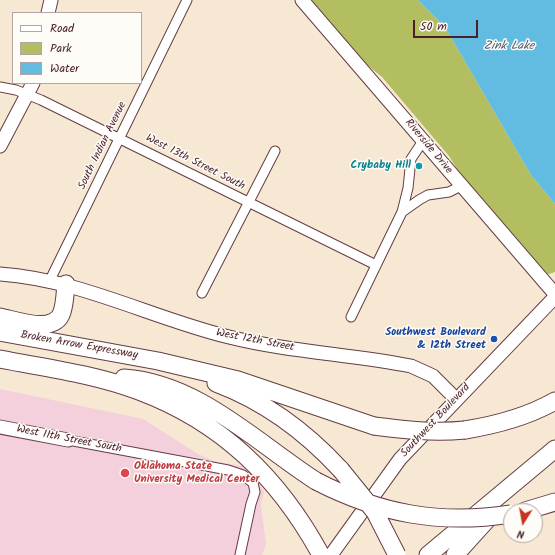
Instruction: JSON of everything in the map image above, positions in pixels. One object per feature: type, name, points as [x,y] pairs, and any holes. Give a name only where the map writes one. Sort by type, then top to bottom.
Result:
[{"type":"highway","points":[[0,317],[41,325],[50,324],[59,318],[62,312],[58,282]]},
{"type":"highway","name":"Broken Arrow Expressway","points":[[0,332],[158,361]]},
{"type":"highway","points":[[0,359],[90,376],[140,380],[184,394],[223,416],[316,481],[363,502],[412,514],[460,518],[478,518],[503,515]]},
{"type":"highway","points":[[158,361],[238,380],[374,426],[412,431],[445,432],[465,430],[503,422],[527,414],[555,401]]},
{"type":"highway","points":[[158,361],[222,386],[263,406],[294,426],[321,449],[342,470],[375,512],[397,555]]},
{"type":"highway","points":[[90,376],[139,391],[174,406],[213,429],[252,461],[284,495],[307,529],[321,555]]},
{"type":"highway","points":[[428,555],[555,449]]},
{"type":"highway","points":[[455,555],[472,535],[555,453]]},
{"type":"highway","points":[[543,506],[555,502]]},
{"type":"main road","points":[[48,12],[51,0]]},
{"type":"main road","name":"Riverside Drive","points":[[302,0],[555,296]]},
{"type":"main road","points":[[0,146],[31,89]]},
{"type":"main road","name":"West 12th Street","points":[[0,274],[58,282],[229,337],[420,368],[433,376],[456,399]]},
{"type":"main road","name":"Southwest Boulevard","points":[[331,555],[400,459],[555,296]]},
{"type":"main road","name":"West 11th Street South","points":[[0,427],[68,440]]},
{"type":"street","name":"South Indian Avenue","points":[[58,282],[120,138],[187,0]]},
{"type":"street","name":"West 13th Street South","points":[[0,87],[31,89],[120,138],[376,265]]},
{"type":"street","points":[[351,317],[402,212],[408,188],[411,159],[423,141]]},
{"type":"street","points":[[202,293],[247,202],[275,151]]},
{"type":"street","points":[[402,212],[418,200],[428,195],[449,192],[461,186]]},
{"type":"street","name":"West 11th Street South","points":[[68,440],[228,470],[244,475],[253,483],[255,492],[240,555]]},
{"type":"shaded area","name":"Oklahoma State University Medical Center","points":[[0,389],[143,419],[198,454],[214,461],[242,466],[257,480],[264,492],[261,505],[266,544],[262,555],[0,555]]},
{"type":"green space","points":[[311,0],[418,0],[445,27],[531,175],[555,204],[555,272],[546,275],[459,172],[449,156],[382,77],[366,64]]},
{"type":"water","name":"Zink Lake","points":[[418,0],[555,0],[555,204],[531,175],[445,27]]},
{"type":"place","name":"Crybaby Hill","points":[[419,166]]},
{"type":"place","name":"Southwest Boulevard & 12th Street","points":[[494,339]]},
{"type":"place","name":"Oklahoma State University Medical Center","points":[[125,473]]}]
